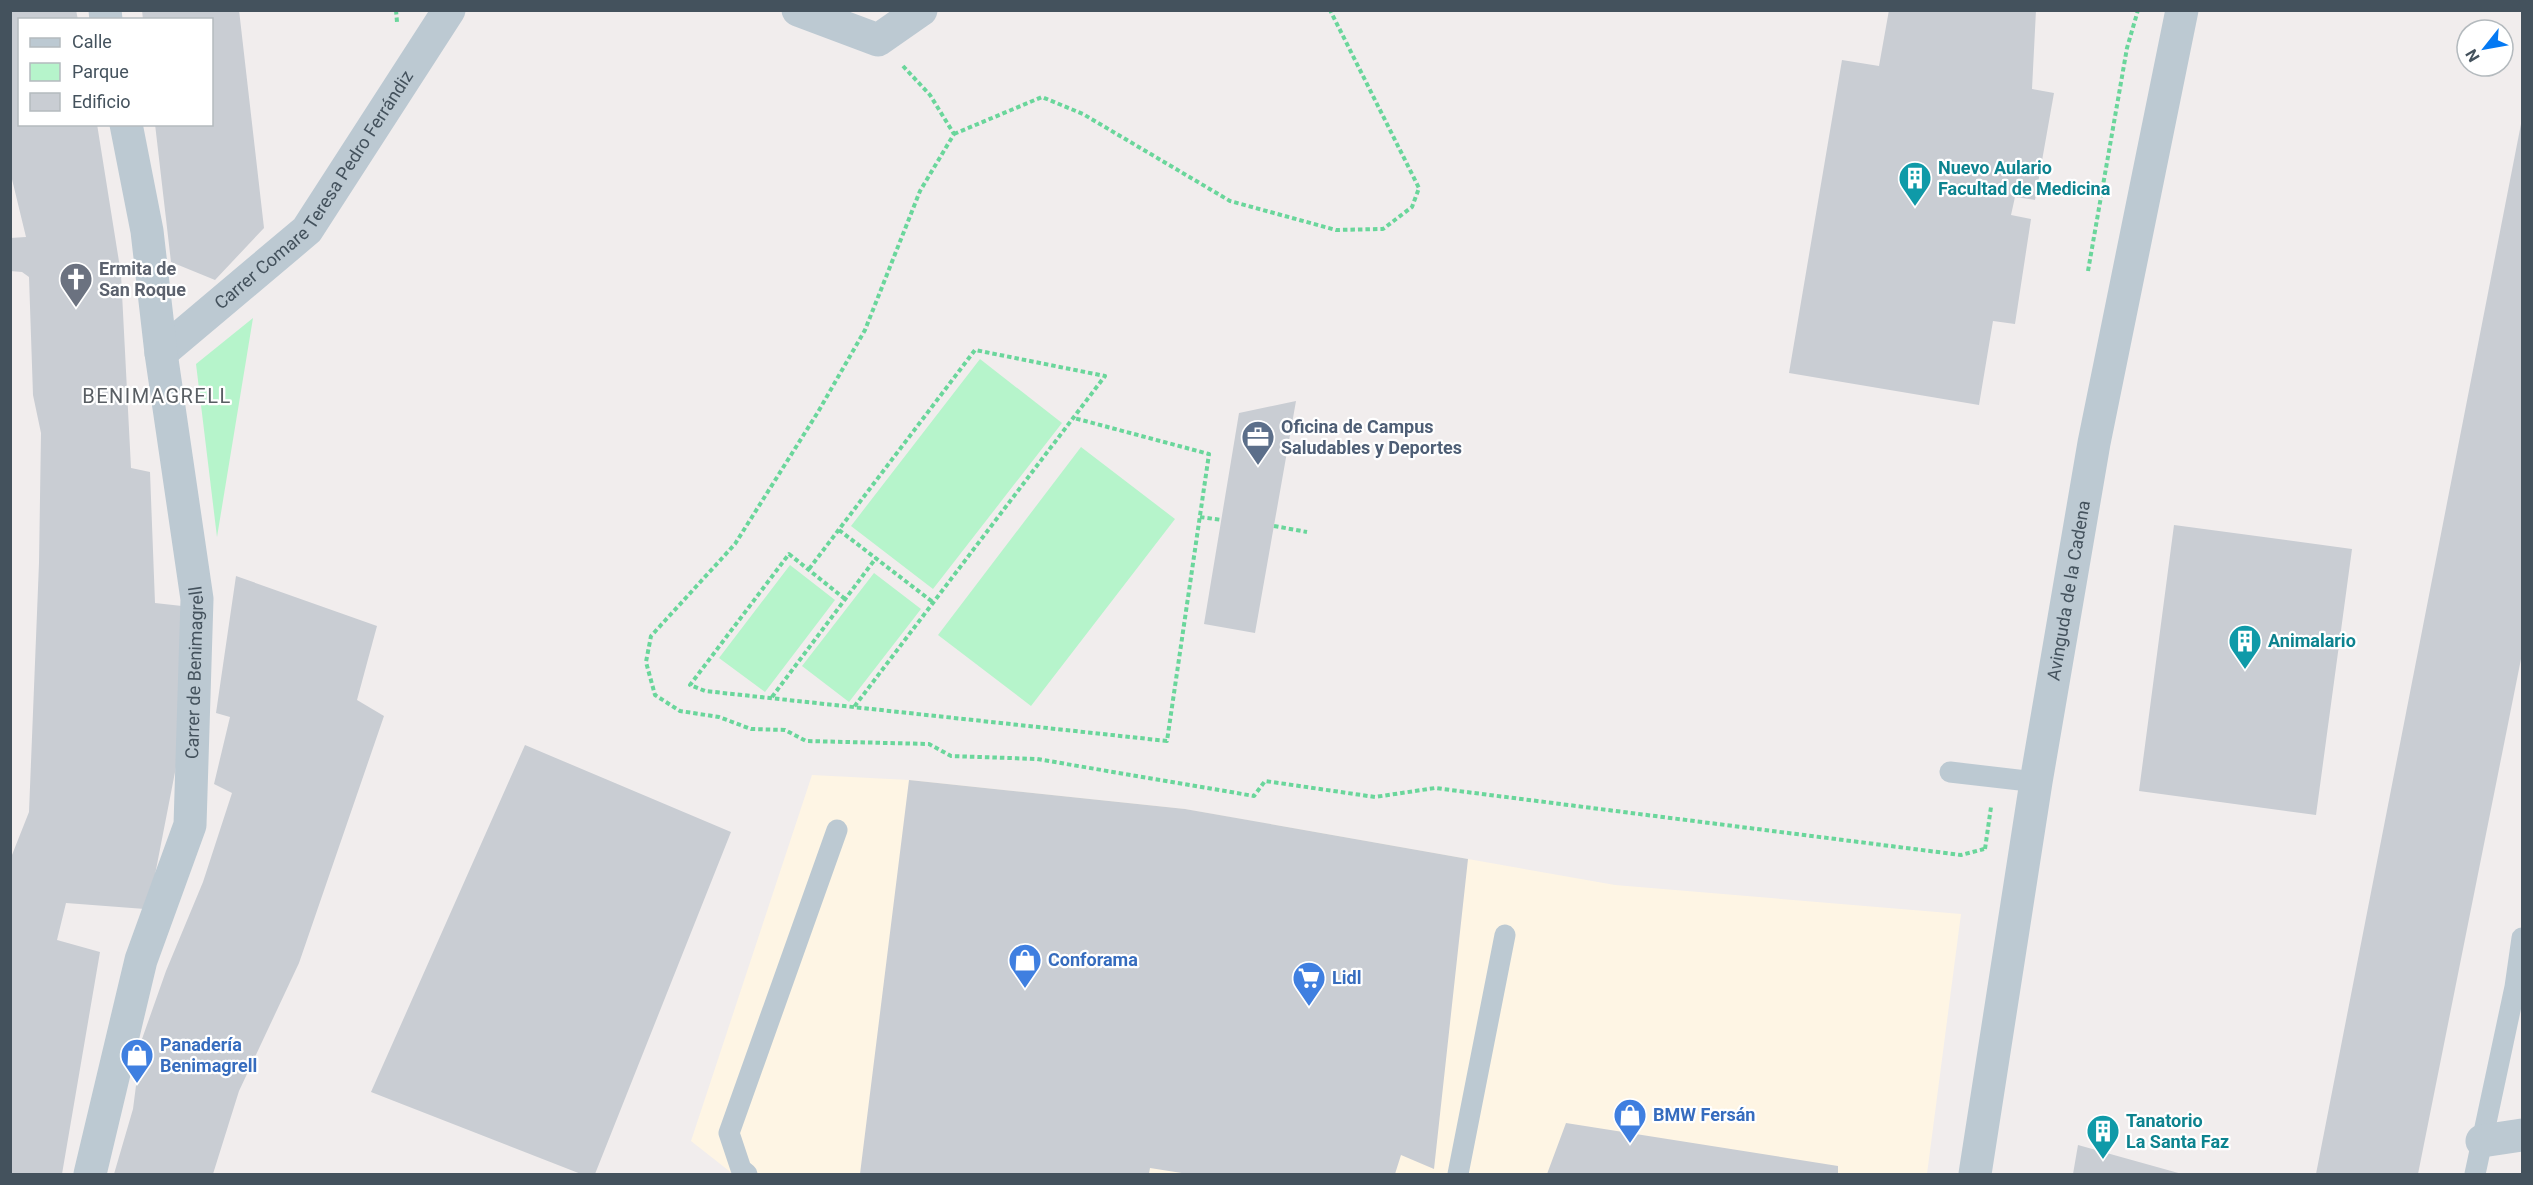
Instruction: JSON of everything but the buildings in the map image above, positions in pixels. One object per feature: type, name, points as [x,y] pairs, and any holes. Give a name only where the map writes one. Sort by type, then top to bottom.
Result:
[{"type":"street","points":[[422,10],[425,49]]},
{"type":"street","name":"Carrer Comare Teresa Pedro Ferrándiz","points":[[161,353],[307,230],[449,10]]},
{"type":"street","points":[[798,10],[878,40],[921,10]]},
{"type":"street","name":"Avinguda de la Cadena","points":[[1975,1174],[2036,782],[2094,444],[2182,10]]},
{"type":"street","name":"Carrer de Benimagrell","points":[[90,1174],[141,960],[190,825],[197,599],[161,353],[147,231],[126,126]]},
{"type":"street","points":[[2482,1142],[2523,1135]]},
{"type":"lane","points":[[1950,772],[2036,782]]},
{"type":"lane","points":[[747,1174],[741,1169],[729,1133],[837,830]]},
{"type":"lane","points":[[1458,1174],[1505,935]]},
{"type":"lane","points":[[2475,1174],[2515,987],[2523,938]]},
{"type":"path","points":[[1330,10],[1419,188],[1412,207],[1383,229],[1336,230],[1230,201],[1083,114],[1042,97],[954,134],[920,191],[865,330],[818,412],[735,544],[651,636],[646,662],[655,695],[680,711],[719,717],[751,729],[785,730],[806,741],[929,744],[951,756],[1037,759],[1254,796],[1265,781],[1375,797],[1435,788],[1960,855],[1984,849]]},
{"type":"path","points":[[878,40],[930,95],[954,134]]},
{"type":"path","points":[[809,569],[975,350],[1105,376],[854,707]]},
{"type":"path","points":[[846,599],[789,554],[690,685],[705,691],[1167,741],[1209,454],[1074,418]]},
{"type":"path","points":[[1200,517],[1222,519]]},
{"type":"path","points":[[1274,526],[1306,532]]},
{"type":"path","points":[[839,530],[934,603]]},
{"type":"path","points":[[771,698],[876,558]]},
{"type":"shaded area","points":[[812,775],[909,780],[1185,809],[1615,885],[1961,914],[1927,1174],[733,1174],[691,1141]]},
{"type":"green space","points":[[253,318],[217,537],[196,364]]},
{"type":"green space","points":[[980,359],[1062,423],[933,589],[851,526]]},
{"type":"green space","points":[[1081,447],[1175,519],[1031,706],[938,635]]},
{"type":"green space","points":[[790,565],[835,600],[765,692],[719,658]]},
{"type":"green space","points":[[874,573],[921,609],[849,702],[802,666]]},
{"type":"place","name":"Nuevo Aulario Facultad de Medicina","points":[[1915,207]]},
{"type":"place","name":"Ermita de San Roque","points":[[76,308]]},
{"type":"place","name":"Oficina de Campus Saludables y Deportes","points":[[1258,466]]},
{"type":"place","name":"Animalario","points":[[2245,670]]},
{"type":"place","name":"Conforama","points":[[1025,989]]},
{"type":"place","name":"Lidl","points":[[1309,1007]]},
{"type":"place","name":"Panadería Benimagrell","points":[[137,1084]]},
{"type":"place","name":"BMW Fersán","points":[[1630,1144]]},
{"type":"place","name":"Tanatorio La Santa Faz","points":[[2103,1160]]},
{"type":"district","name":"BENIMAGRELL","points":[[157,396]]}]
